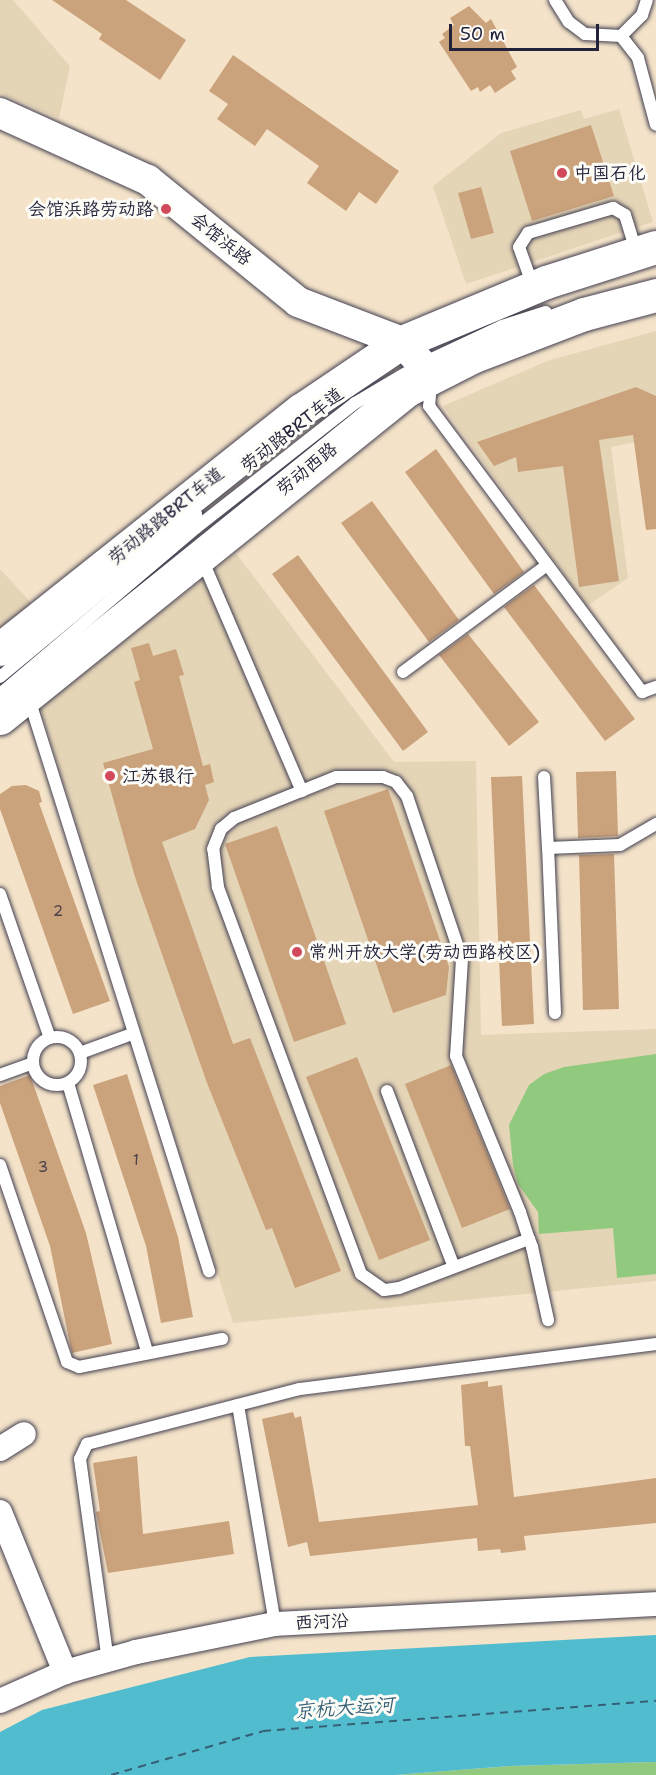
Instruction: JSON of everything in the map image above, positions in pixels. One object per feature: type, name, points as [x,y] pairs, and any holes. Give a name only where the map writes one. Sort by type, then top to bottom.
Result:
[{"type":"main road","name":"劳动西路","points":[[0,648],[301,410],[418,359],[646,250]]},
{"type":"main road","name":"劳动西路","points":[[0,718],[14,696],[200,556],[380,408],[418,359],[656,295]]},
{"type":"street","name":"会馆浜路","points":[[0,113],[148,180],[298,302],[418,359]]},
{"type":"street","points":[[0,1449],[24,1434]]},
{"type":"street","points":[[0,1512],[65,1672]]},
{"type":"street","name":"西河沿","points":[[0,1701],[65,1672],[108,1660],[275,1624],[656,1604]]},
{"type":"lane","points":[[555,0],[569,22],[585,34],[621,36],[642,15],[647,0]]},
{"type":"lane","points":[[621,36],[638,58],[656,125]]},
{"type":"lane","points":[[545,298],[519,247],[528,233],[613,208],[625,215],[646,250]]},
{"type":"lane","points":[[418,359],[429,406],[642,692],[656,687]]},
{"type":"lane","name":"劳动路路BRT车道","points":[[0,677],[295,433],[366,383],[418,359]]},
{"type":"lane","name":"劳动路BRT车道","points":[[14,696],[197,527],[355,403],[418,359]]},
{"type":"lane","points":[[200,556],[302,791]]},
{"type":"lane","points":[[403,672],[547,565]]},
{"type":"lane","points":[[14,696],[132,1034],[209,1271]]},
{"type":"lane","points":[[529,1239],[399,1288],[384,1290],[361,1274],[218,887],[213,849],[221,829],[234,818],[336,777],[382,777],[396,782],[406,796],[462,959],[456,1056],[529,1239],[548,1320]]},
{"type":"lane","points":[[544,777],[555,1013]]},
{"type":"lane","points":[[548,848],[620,845],[656,824]]},
{"type":"lane","points":[[0,894],[50,1038]]},
{"type":"lane","points":[[80,1053],[132,1034]]},
{"type":"lane","points":[[50,1038],[66,1038],[80,1053],[79,1072],[69,1083],[45,1083],[33,1063],[37,1047],[50,1038]]},
{"type":"lane","points":[[0,1075],[33,1063]]},
{"type":"lane","points":[[69,1083],[147,1352]]},
{"type":"lane","points":[[387,1091],[454,1267]]},
{"type":"lane","points":[[0,1165],[67,1362],[79,1367],[222,1339]]},
{"type":"lane","points":[[108,1660],[80,1459],[87,1444],[300,1389],[656,1344]]},
{"type":"lane","points":[[238,1405],[275,1624]]},
{"type":"shaded area","points":[[0,0],[13,0],[70,66],[59,118],[0,93]]},
{"type":"shaded area","points":[[619,109],[653,222],[466,284],[433,186],[501,133],[581,110],[584,119]]},
{"type":"shaded area","points":[[656,331],[656,438],[611,447],[628,578],[587,606],[443,406],[547,361]]},
{"type":"shaded area","name":"常州开放大学(劳动西路校区)","points":[[236,553],[394,762],[476,761],[481,1035],[656,1029],[656,1281],[233,1323],[40,707]]},
{"type":"shaded area","points":[[0,569],[34,606],[0,631]]},
{"type":"green space","points":[[656,1054],[656,1274],[617,1278],[613,1228],[539,1234],[538,1212],[518,1184],[513,1165],[509,1125],[529,1085],[544,1074],[564,1067]]},
{"type":"green space","points":[[656,1762],[656,1775],[395,1775],[510,1766]]},
{"type":"water","name":"京杭大运河","points":[[656,1635],[656,1762],[510,1766],[395,1775],[0,1775],[0,1732],[42,1710],[250,1657]]},
{"type":"building","points":[[52,0],[126,0],[186,40],[160,80],[99,39],[102,34]]},
{"type":"building","points":[[469,6],[486,23],[491,19],[517,67],[511,71],[516,79],[495,93],[490,85],[480,92],[478,87],[471,91],[439,42],[445,38],[442,34],[454,25],[450,18]]},
{"type":"building","points":[[233,55],[399,171],[376,204],[359,192],[346,211],[307,183],[319,166],[267,129],[255,146],[217,119],[228,104],[209,91]]},
{"type":"building","name":"中国石化","points":[[591,125],[614,196],[532,221],[510,151]]},
{"type":"building","points":[[481,187],[494,233],[471,239],[458,193]]},
{"type":"building","points":[[636,387],[656,396],[656,529],[646,530],[633,435],[599,440],[619,581],[579,587],[563,466],[518,472],[516,457],[494,466],[477,442]]},
{"type":"building","points":[[436,449],[524,572],[494,594],[405,472]]},
{"type":"building","points":[[372,501],[459,620],[429,642],[341,523]]},
{"type":"building","points":[[298,555],[428,732],[403,751],[272,574]]},
{"type":"building","points":[[534,585],[635,719],[605,741],[504,607]]},
{"type":"building","points":[[468,634],[539,722],[509,746],[439,655]]},
{"type":"building","points":[[149,643],[153,656],[176,649],[184,675],[179,676],[203,766],[210,764],[214,782],[205,785],[209,800],[195,829],[162,842],[233,1044],[250,1038],[341,1271],[295,1288],[272,1228],[266,1230],[207,1083],[135,877],[103,763],[153,749],[134,682],[140,680],[131,648]]},
{"type":"building","points":[[616,771],[618,836],[578,838],[576,772]]},
{"type":"building","points":[[522,776],[534,1024],[502,1026],[491,777]]},
{"type":"building","points":[[26,785],[39,791],[42,802],[39,803],[110,1001],[73,1014],[0,809],[0,794],[12,786]]},
{"type":"building","points":[[388,789],[449,967],[446,995],[393,1013],[324,811]]},
{"type":"building","points":[[277,826],[346,1024],[294,1042],[225,844]]},
{"type":"building","points":[[614,854],[619,1009],[583,1010],[579,855]]},
{"type":"building","points":[[357,1057],[430,1240],[379,1260],[306,1077]]},
{"type":"building","points":[[451,1065],[510,1209],[462,1228],[405,1084]]},
{"type":"building","points":[[127,1074],[178,1237],[193,1317],[161,1323],[146,1246],[93,1085]]},
{"type":"building","points":[[30,1075],[86,1233],[112,1344],[72,1353],[50,1246],[0,1103],[0,1086]]},
{"type":"building","points":[[488,1381],[488,1387],[502,1385],[514,1497],[656,1478],[656,1523],[524,1536],[526,1550],[501,1553],[500,1549],[478,1551],[477,1538],[310,1556],[307,1542],[288,1547],[262,1419],[293,1412],[295,1418],[301,1416],[319,1522],[478,1505],[470,1446],[465,1446],[461,1385]]},
{"type":"building","points":[[137,1456],[143,1534],[229,1521],[234,1554],[108,1573],[96,1512],[100,1511],[93,1463]]},
{"type":"ferry route","points":[[111,1775],[263,1731],[656,1701]]},
{"type":"place","name":"中国石化","points":[[562,173]]},
{"type":"place","name":"会馆浜路劳动路","points":[[166,209]]},
{"type":"place","name":"江苏银行","points":[[110,776]]},
{"type":"place","name":"常州开放大学(劳动西路校区)","points":[[297,952]]}]
